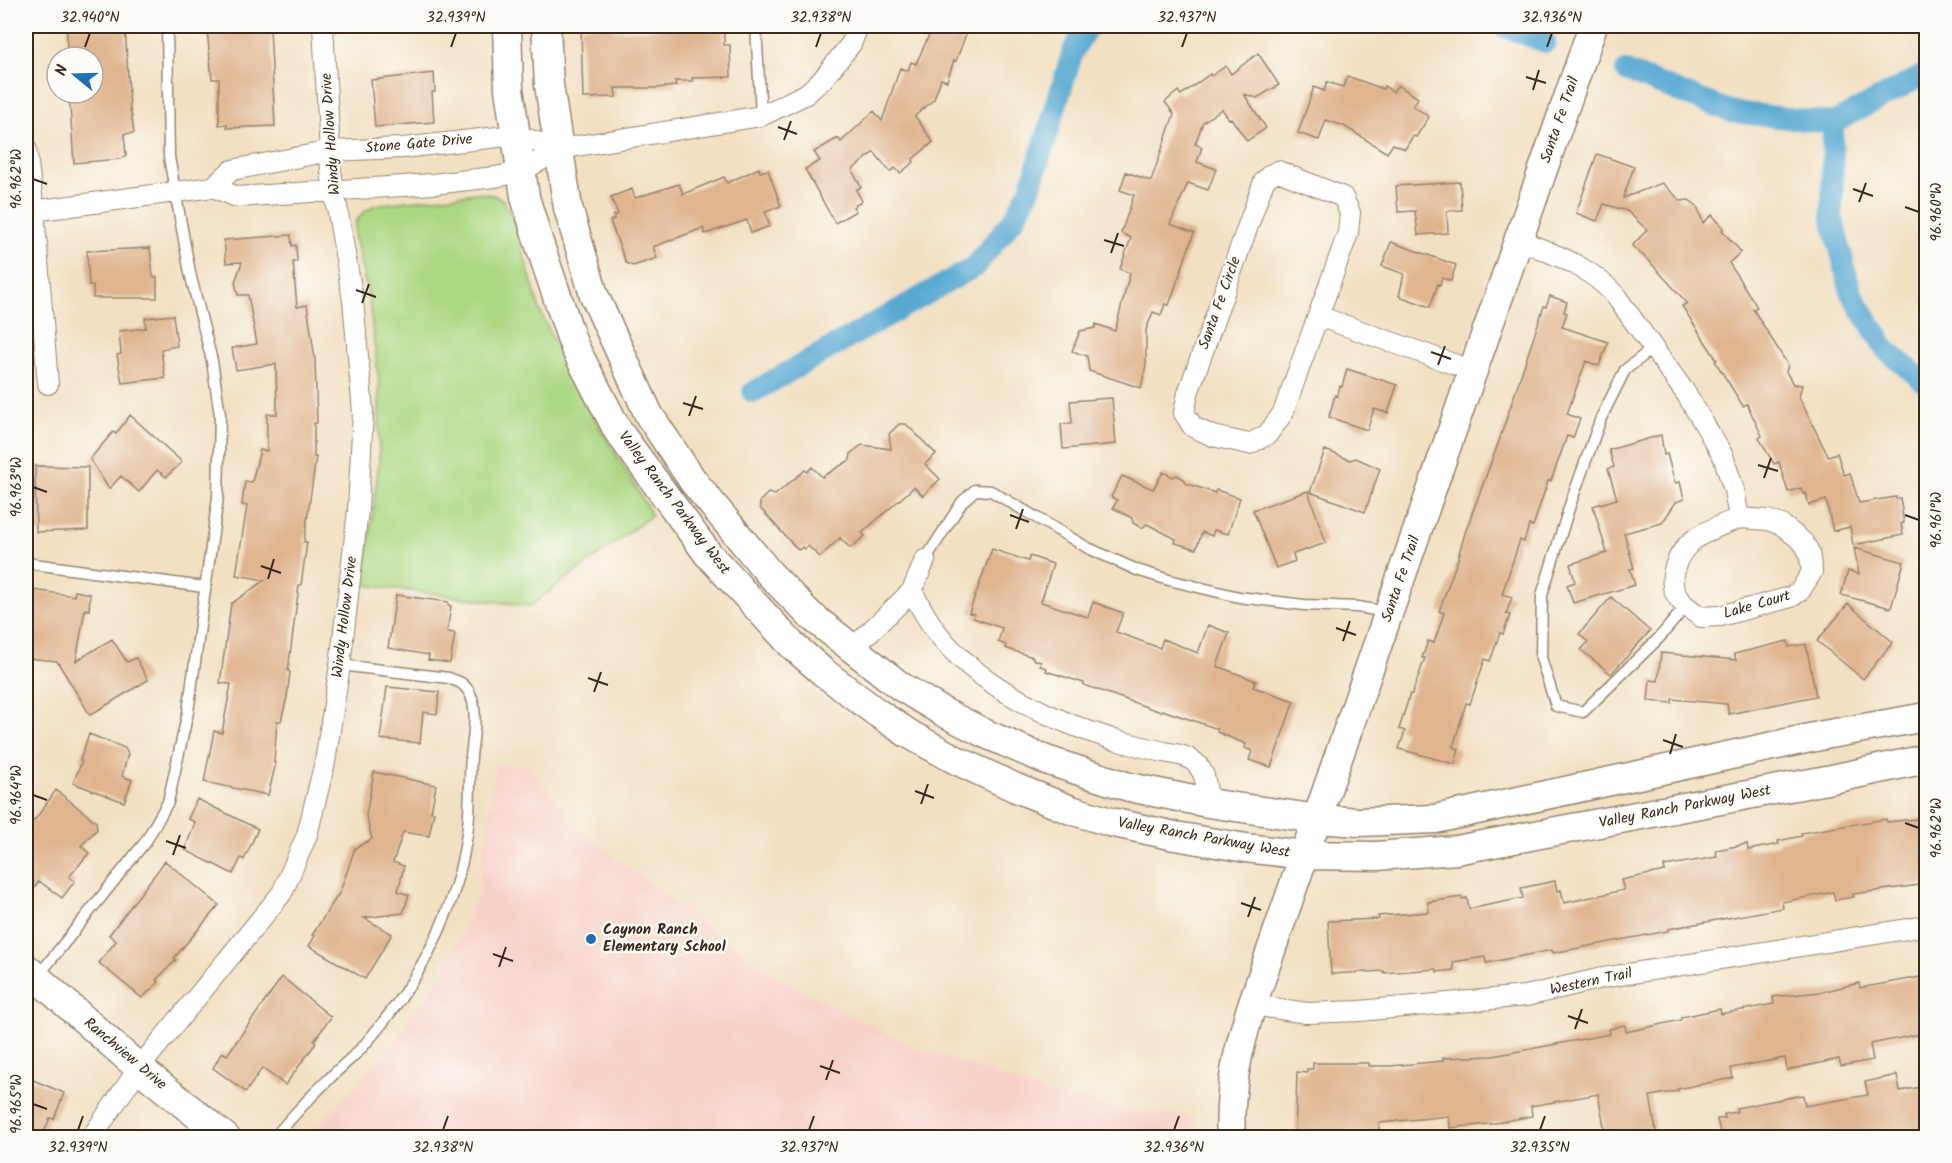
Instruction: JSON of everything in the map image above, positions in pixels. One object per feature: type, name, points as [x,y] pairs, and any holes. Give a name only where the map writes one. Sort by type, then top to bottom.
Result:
[{"type":"main road","name":"Valley Ranch Parkway West","points":[[507,26],[509,89],[525,197],[574,346],[618,431],[708,554],[792,645],[829,676],[909,734],[956,760],[1016,788],[1071,810],[1110,822],[1234,846],[1305,855],[1377,856],[1456,850],[1926,759]]},
{"type":"main road","name":"Valley Ranch Parkway West","points":[[546,26],[545,44],[549,85],[568,208],[594,295],[649,415],[693,481],[769,573],[810,615],[900,686],[986,734],[1046,760],[1129,787],[1208,803],[1318,819],[1359,822],[1435,819],[1824,735],[1926,717]]},
{"type":"main road","name":"Santa Fe Trail","points":[[1231,1137],[1229,1112],[1233,1080],[1240,1043],[1252,1005],[1593,26]]},
{"type":"main road","name":"Ranchview Drive","points":[[29,979],[226,1137]]},
{"type":"street","name":"Windy Hollow Drive","points":[[91,1137],[139,1068],[282,892],[307,835],[325,762],[340,665],[358,510],[363,412],[353,300],[334,192],[323,26]]},
{"type":"street","name":"Stone Gate Drive","points":[[30,211],[213,187],[237,197],[434,184],[521,172],[559,149],[760,116],[806,94],[822,80],[851,44],[858,26]]},
{"type":"street","name":"Stone Gate Drive","points":[[213,187],[232,170],[330,151],[403,148],[515,135],[559,149]]},
{"type":"street","points":[[26,148],[30,211],[48,384]]},
{"type":"street","name":"Santa Fe Circle","points":[[1278,171],[1342,197],[1350,213],[1348,233],[1318,316],[1283,413],[1268,435],[1249,444],[1213,436],[1193,426],[1184,413],[1188,393],[1264,181],[1278,171]]},
{"type":"street","points":[[1519,240],[1566,258],[1604,282],[1615,295],[1687,395],[1722,456],[1734,490],[1739,518]]},
{"type":"street","points":[[1318,316],[1473,371]]},
{"type":"street","name":"Lake Court","points":[[1739,518],[1768,520],[1782,525],[1803,542],[1809,552],[1812,572],[1807,583],[1791,597],[1720,616],[1701,618],[1686,606],[1680,601],[1671,580],[1680,553],[1701,534],[1739,518]]},
{"type":"street","points":[[852,649],[912,591],[925,560]]},
{"type":"street","points":[[912,591],[927,619],[944,641],[994,683],[1024,702],[1072,726],[1116,740],[1189,758],[1201,767],[1206,781],[1208,803]]},
{"type":"street","name":"Western Trail","points":[[1252,1005],[1306,1013],[1359,1011],[1527,996],[1602,978],[1926,926]]},
{"type":"lane","points":[[29,979],[146,842],[168,802],[188,712],[218,497],[220,415],[212,361],[190,273],[169,157],[167,26]]},
{"type":"lane","points":[[756,26],[760,116]]},
{"type":"lane","points":[[1653,348],[1625,370],[1601,418],[1570,505],[1542,595],[1541,658],[1556,706],[1582,712],[1659,638],[1686,606]]},
{"type":"lane","points":[[925,560],[962,502],[975,490],[991,491],[1088,548],[1137,570],[1169,580],[1239,597],[1304,605],[1358,607],[1390,612]]},
{"type":"lane","points":[[26,563],[204,587]]},
{"type":"lane","points":[[274,1137],[364,1045],[416,976],[434,945],[448,911],[459,876],[467,834],[475,713],[472,699],[463,684],[449,678],[340,665]]},
{"type":"shaded area","name":"Caynon Ranch Elementary School","points":[[496,764],[529,767],[580,830],[681,908],[780,979],[912,1046],[1044,1092],[1124,1110],[1193,1117],[1199,1137],[308,1137],[390,1048],[445,970],[478,894]]},
{"type":"green space","points":[[478,193],[493,195],[504,200],[514,221],[540,311],[574,384],[652,515],[530,606],[364,585],[379,461],[379,382],[369,299],[354,234],[356,221],[375,205]]},
{"type":"building","points":[[67,26],[125,26],[130,111],[134,133],[124,134],[126,155],[120,159],[74,163],[70,105],[105,105],[105,45],[67,45]]},
{"type":"building","points":[[613,26],[613,31],[659,29],[659,26],[724,26],[724,45],[730,45],[731,77],[692,78],[693,81],[675,81],[676,86],[655,88],[615,88],[616,97],[583,98],[581,27]]},
{"type":"building","points":[[933,26],[969,26],[947,81],[941,79],[934,99],[915,116],[933,142],[900,173],[895,168],[890,172],[874,152],[852,170],[861,187],[856,190],[862,201],[853,207],[856,211],[835,223],[805,169],[820,161],[814,152],[838,138],[841,142],[874,111],[882,121],[900,68],[908,71],[911,62],[916,64]]},
{"type":"building","points":[[239,27],[239,30],[270,28],[275,126],[227,128],[227,124],[219,125],[219,79],[212,79],[207,29]]},
{"type":"building","points":[[1258,53],[1279,85],[1257,98],[1244,94],[1266,128],[1247,141],[1222,109],[1203,122],[1195,144],[1202,147],[1197,162],[1216,169],[1208,190],[1188,183],[1170,224],[1194,233],[1169,305],[1165,304],[1161,315],[1153,312],[1146,330],[1146,365],[1141,388],[1089,371],[1087,356],[1072,351],[1080,331],[1095,328],[1096,324],[1115,331],[1130,273],[1120,269],[1131,238],[1121,233],[1134,195],[1120,190],[1126,172],[1151,181],[1174,114],[1165,102],[1178,91],[1181,95],[1210,74],[1211,76],[1226,66],[1231,74]]},
{"type":"building","points":[[434,73],[435,92],[432,92],[434,122],[375,127],[371,80]]},
{"type":"building","points":[[1347,76],[1383,89],[1384,86],[1393,92],[1398,85],[1418,98],[1413,106],[1429,117],[1405,149],[1393,144],[1387,153],[1344,126],[1326,120],[1319,140],[1298,133],[1314,87],[1324,91],[1327,82],[1343,87]]},
{"type":"building","points":[[1597,154],[1634,167],[1623,198],[1662,183],[1681,201],[1689,200],[1697,206],[1703,223],[1712,215],[1724,228],[1722,230],[1741,252],[1729,263],[1757,307],[1753,309],[1788,365],[1786,372],[1793,384],[1802,385],[1799,397],[1828,456],[1837,453],[1844,475],[1850,473],[1859,503],[1900,498],[1904,523],[1901,524],[1903,535],[1853,545],[1850,527],[1833,531],[1826,500],[1809,505],[1806,493],[1803,494],[1801,488],[1788,492],[1779,462],[1774,464],[1759,438],[1762,436],[1747,404],[1743,406],[1682,306],[1687,303],[1650,262],[1632,246],[1647,230],[1627,211],[1604,204],[1597,221],[1576,213]]},
{"type":"building","points":[[759,168],[760,172],[768,170],[781,206],[765,211],[770,226],[751,233],[747,220],[705,234],[703,228],[653,247],[657,258],[633,266],[626,263],[610,221],[618,214],[611,197],[632,189],[635,198],[679,184],[683,194],[724,177],[727,183]]},
{"type":"building","points":[[1460,182],[1462,210],[1447,211],[1448,233],[1418,235],[1415,211],[1398,212],[1396,186]]},
{"type":"building","points":[[291,235],[292,246],[296,245],[297,262],[293,262],[297,307],[307,305],[315,359],[317,423],[314,423],[314,457],[316,457],[304,542],[307,542],[288,671],[290,672],[287,697],[281,721],[277,721],[274,763],[276,763],[268,795],[204,782],[214,731],[222,733],[231,684],[220,683],[231,604],[265,580],[236,575],[247,506],[242,505],[245,481],[252,482],[260,450],[267,451],[267,414],[277,414],[276,364],[236,370],[232,348],[257,344],[248,295],[238,295],[235,282],[242,262],[226,263],[224,240]]},
{"type":"building","points":[[1391,242],[1456,265],[1451,281],[1442,278],[1440,285],[1438,284],[1430,307],[1399,296],[1404,274],[1382,266]]},
{"type":"building","points":[[150,248],[153,277],[157,277],[157,298],[93,298],[93,286],[89,286],[87,251]]},
{"type":"building","points":[[1550,296],[1567,302],[1564,312],[1567,313],[1562,327],[1608,342],[1599,366],[1586,361],[1567,414],[1580,419],[1573,438],[1567,436],[1551,481],[1548,481],[1533,526],[1529,525],[1524,542],[1520,540],[1502,594],[1512,597],[1506,614],[1510,615],[1503,634],[1500,633],[1490,661],[1485,659],[1470,704],[1466,703],[1453,747],[1459,749],[1455,764],[1399,749],[1405,731],[1399,729],[1425,658],[1422,658],[1428,641],[1434,643],[1444,613],[1439,611],[1466,530],[1499,441],[1544,306],[1546,307]]},
{"type":"building","points":[[173,315],[177,346],[161,349],[165,378],[122,383],[117,355],[121,354],[119,331],[146,328],[145,318]]},
{"type":"building","points":[[1347,369],[1397,385],[1388,413],[1374,409],[1367,430],[1329,417],[1335,395],[1337,396],[1340,386],[1342,387]]},
{"type":"building","points":[[1112,398],[1116,444],[1063,449],[1061,424],[1072,423],[1070,401]]},
{"type":"building","points":[[130,415],[182,462],[166,477],[157,470],[139,492],[121,476],[109,489],[90,459],[113,432],[116,434]]},
{"type":"building","points":[[899,424],[906,424],[936,454],[925,464],[940,479],[923,496],[914,487],[862,533],[865,536],[850,548],[840,538],[820,557],[808,546],[798,550],[760,508],[760,501],[768,493],[775,495],[805,470],[807,472],[812,467],[822,477],[850,460],[851,453],[862,445],[891,449],[889,434]]},
{"type":"building","points":[[1661,435],[1664,455],[1667,454],[1675,483],[1680,482],[1684,499],[1676,502],[1662,523],[1624,533],[1634,568],[1630,569],[1635,585],[1573,603],[1567,585],[1575,582],[1570,564],[1607,553],[1593,506],[1617,499],[1608,469],[1614,467],[1609,450]]},
{"type":"building","points":[[1325,450],[1350,460],[1356,458],[1380,469],[1365,512],[1310,492]]},
{"type":"building","points":[[35,466],[88,467],[88,530],[36,532]]},
{"type":"building","points":[[1163,472],[1173,477],[1177,475],[1184,479],[1185,483],[1240,498],[1228,534],[1214,530],[1212,536],[1202,532],[1196,549],[1175,543],[1176,539],[1147,524],[1142,528],[1133,523],[1132,518],[1113,508],[1117,500],[1111,497],[1122,476],[1153,489]]},
{"type":"building","points":[[1308,491],[1326,543],[1293,554],[1295,561],[1276,568],[1253,510]]},
{"type":"building","points":[[1854,548],[1904,562],[1891,608],[1841,595],[1848,571],[1859,574]]},
{"type":"building","points":[[992,549],[1028,561],[1030,556],[1053,564],[1041,602],[1088,617],[1093,602],[1123,613],[1116,632],[1160,648],[1163,639],[1198,653],[1208,625],[1229,633],[1217,666],[1256,681],[1253,687],[1294,701],[1271,767],[1249,760],[1252,751],[1245,748],[1246,744],[1217,732],[1218,729],[1162,710],[1161,712],[1046,671],[1047,668],[1040,666],[1041,662],[1033,657],[1005,648],[1006,645],[998,642],[1002,628],[973,618],[975,614],[969,613]]},
{"type":"building","points":[[26,589],[74,596],[75,591],[90,594],[89,610],[85,609],[76,661],[112,639],[127,662],[136,658],[148,680],[90,715],[57,661],[26,658]]},
{"type":"building","points":[[396,595],[448,602],[451,606],[447,632],[455,633],[450,663],[428,660],[429,655],[388,648]]},
{"type":"building","points":[[1611,597],[1650,631],[1611,674],[1581,650],[1588,642],[1579,634]]},
{"type":"building","points":[[1848,604],[1893,642],[1863,679],[1817,641]]},
{"type":"building","points":[[1788,641],[1789,647],[1806,644],[1816,696],[1729,714],[1727,704],[1672,699],[1672,703],[1648,701],[1650,680],[1658,681],[1661,653],[1736,660],[1734,654]]},
{"type":"building","points":[[387,687],[439,692],[437,714],[423,712],[420,743],[380,739]]},
{"type":"building","points":[[89,734],[125,748],[128,754],[122,776],[132,780],[124,802],[73,783]]},
{"type":"building","points":[[374,772],[436,785],[429,836],[403,832],[393,862],[404,866],[398,891],[409,895],[403,913],[364,918],[392,934],[365,979],[309,946],[315,936],[312,935],[340,892],[355,848],[372,839],[366,815]]},
{"type":"building","points":[[56,790],[96,822],[97,829],[81,846],[89,853],[69,877],[75,881],[62,898],[39,881],[26,900],[26,813],[34,821]]},
{"type":"building","points":[[197,799],[258,829],[244,860],[241,858],[233,874],[185,850],[195,822],[188,819]]},
{"type":"building","points":[[1926,818],[1926,884],[1853,894],[1854,897],[1835,900],[1833,892],[1782,902],[1783,908],[1553,953],[1552,950],[1486,963],[1485,957],[1453,962],[1454,970],[1331,974],[1328,921],[1379,919],[1378,916],[1429,912],[1428,902],[1462,897],[1462,899],[1467,898],[1469,909],[1523,898],[1521,888],[1555,881],[1557,891],[1561,890],[1564,903],[1624,890],[1621,880],[1665,871],[1664,866],[1717,857],[1716,850],[1747,844],[1748,850],[1779,844],[1778,841],[1802,836],[1801,833],[1886,819],[1887,822]]},
{"type":"building","points":[[165,861],[219,905],[174,958],[176,960],[156,980],[159,982],[142,998],[99,963],[116,941],[109,935]]},
{"type":"building","points":[[1926,976],[1926,1033],[1870,1044],[1873,1060],[1841,1066],[1839,1059],[1787,1070],[1785,1058],[1731,1068],[1733,1078],[1650,1096],[1657,1137],[1606,1137],[1598,1094],[1531,1106],[1532,1116],[1490,1124],[1450,1128],[1449,1116],[1379,1123],[1379,1133],[1295,1134],[1297,1072],[1307,1073],[1307,1069],[1313,1069],[1313,1063],[1369,1063],[1369,1066],[1390,1066],[1443,1061],[1443,1058],[1493,1056],[1610,1034],[1609,1029],[1625,1025],[1626,1032],[1720,1009],[1721,1014],[1774,1004],[1773,997],[1821,992],[1859,983],[1860,988]]},
{"type":"building","points":[[282,977],[331,1017],[314,1041],[316,1043],[285,1085],[262,1068],[246,1092],[213,1068],[222,1052],[227,1055]]},
{"type":"building","points":[[1897,1075],[1900,1091],[1921,1087],[1922,1093],[1926,1092],[1926,1137],[1721,1137],[1717,1119],[1725,1118],[1724,1114],[1737,1112],[1736,1108],[1803,1095],[1805,1106],[1868,1095],[1865,1082]]},
{"type":"building","points":[[26,1077],[64,1093],[54,1119],[50,1118],[42,1137],[26,1133]]},
{"type":"waterway","points":[[753,392],[974,267],[1014,219],[1030,189],[1073,51],[1088,26]]},
{"type":"waterway","points":[[1503,26],[1545,42]]},
{"type":"waterway","points":[[1626,71],[1732,112],[1833,123],[1926,74]]},
{"type":"waterway","points":[[1833,123],[1832,217],[1851,293],[1887,351],[1926,383]]},
{"type":"place","name":"Caynon Ranch Elementary School","points":[[591,939]]}]
